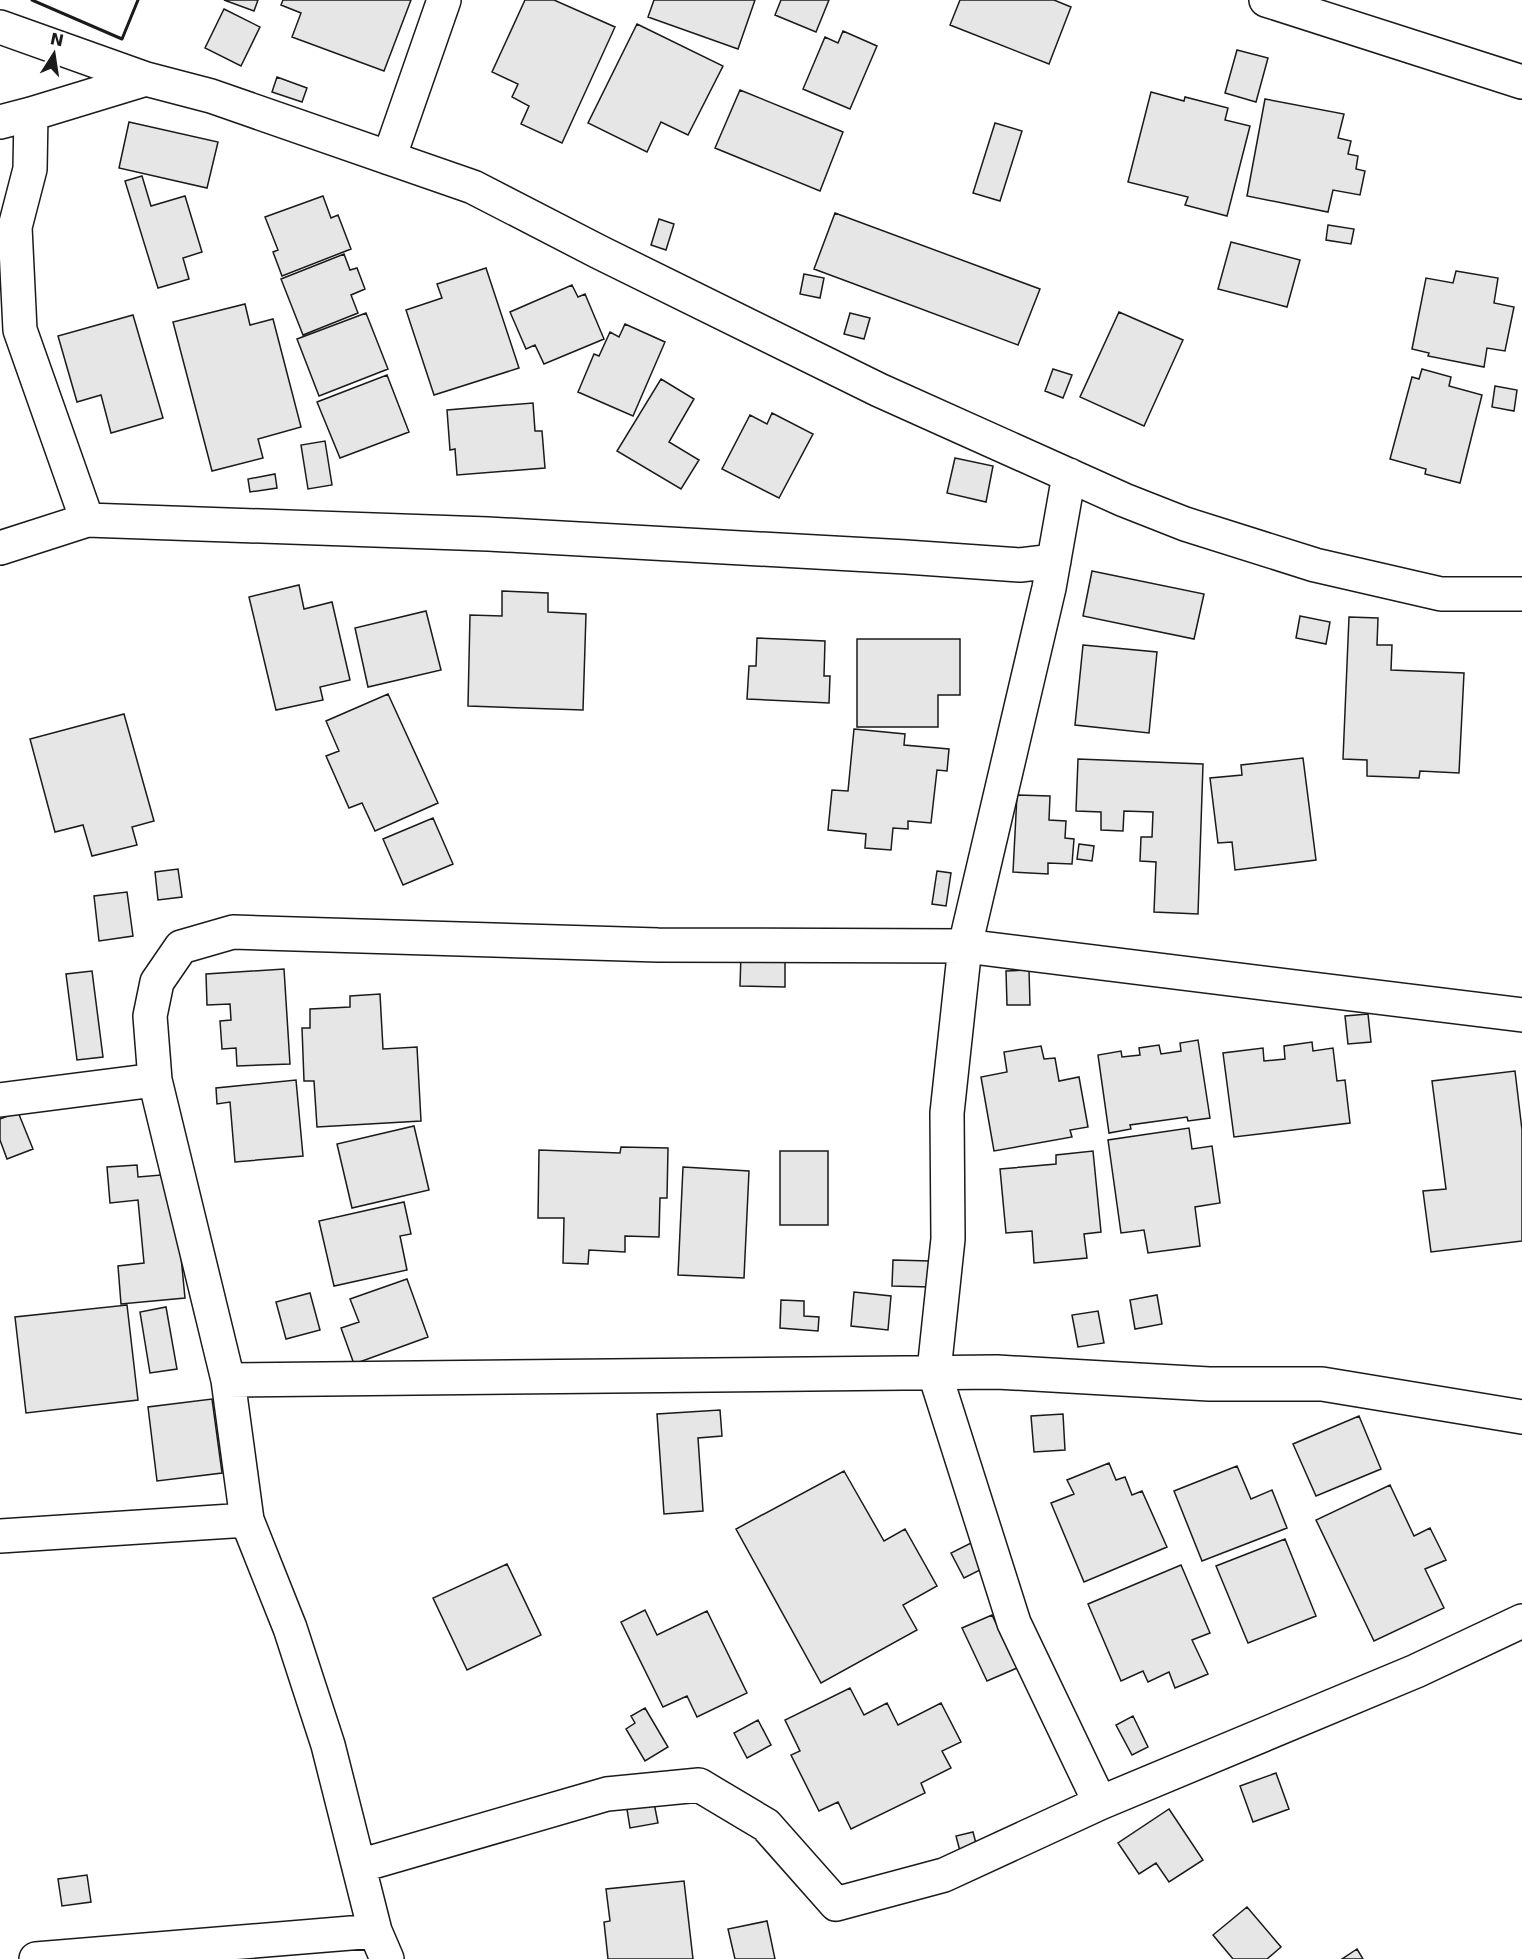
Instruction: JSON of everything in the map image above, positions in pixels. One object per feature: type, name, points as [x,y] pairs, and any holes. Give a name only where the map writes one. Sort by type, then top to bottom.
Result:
[{"type":"street","points":[[389,158],[444,0]]},
{"type":"street","points":[[1266,0],[1522,82]]},
{"type":"street","points":[[0,27],[146,79],[211,96],[473,187],[879,390],[1185,524],[1315,565],[1441,594],[1522,594]]},
{"type":"street","points":[[87,520],[20,330],[15,227],[30,169],[15,118],[146,79]]},
{"type":"street","points":[[1069,475],[1049,588],[965,946],[947,1113],[948,1239],[934,1371],[1014,1623],[1100,1803]]},
{"type":"street","points":[[0,548],[87,520],[488,534],[1020,565],[1054,561]]},
{"type":"street","points":[[36,1959],[381,1945],[358,1866],[328,1745],[290,1628],[247,1520],[228,1380],[155,1080],[150,1016],[158,982],[181,947],[233,932],[658,945],[965,946],[1522,1015]]},
{"type":"street","points":[[0,1100],[155,1080]]},
{"type":"street","points":[[228,1380],[997,1372],[1209,1384],[1322,1384],[1522,1417]]},
{"type":"street","points":[[0,1536],[247,1520]]},
{"type":"street","points":[[358,1866],[607,1794],[699,1785],[766,1825],[836,1904],[944,1875],[1100,1803],[1416,1671],[1522,1621]]},
{"type":"building","points":[[224,0],[258,0],[254,11]]},
{"type":"building","points":[[283,0],[411,0],[384,71],[292,37],[301,13],[281,5]]},
{"type":"building","points":[[525,0],[554,0],[615,27],[562,143],[521,124],[529,106],[512,97],[518,84],[492,72]]},
{"type":"building","points":[[654,0],[755,0],[738,49],[648,17]]},
{"type":"building","points":[[781,0],[829,0],[816,32],[775,15]]},
{"type":"building","points":[[960,0],[1054,0],[1071,7],[1049,64],[950,25]]},
{"type":"building","points":[[224,9],[260,27],[241,66],[205,48]]},
{"type":"building","points":[[637,24],[723,66],[688,135],[661,122],[647,152],[588,123]]},
{"type":"building","points":[[843,31],[877,46],[850,109],[803,89],[825,37],[838,43]]},
{"type":"building","points":[[1237,50],[1268,58],[1256,102],[1225,93]]},
{"type":"building","points":[[277,77],[307,88],[302,102],[272,92]]},
{"type":"building","points":[[740,90],[843,132],[820,191],[715,148]]},
{"type":"building","points":[[1151,92],[1184,101],[1185,97],[1228,108],[1225,120],[1250,126],[1227,216],[1185,205],[1188,197],[1128,182]]},
{"type":"building","points":[[1265,99],[1344,114],[1338,138],[1351,141],[1348,154],[1358,156],[1356,169],[1365,171],[1360,195],[1333,190],[1328,212],[1247,196]]},
{"type":"building","points":[[129,122],[218,142],[207,188],[119,168]]},
{"type":"building","points":[[995,123],[1022,131],[1000,201],[973,193]]},
{"type":"building","points":[[142,176],[151,206],[185,196],[202,252],[183,258],[189,279],[158,288],[125,181]]},
{"type":"building","points":[[323,196],[331,218],[338,215],[351,249],[282,276],[273,252],[278,250],[265,217]]},
{"type":"building","points":[[835,213],[1040,289],[1018,345],[814,269]]},
{"type":"building","points":[[659,219],[674,224],[666,250],[651,245]]},
{"type":"building","points":[[1328,225],[1354,229],[1351,244],[1326,240]]},
{"type":"building","points":[[1231,242],[1300,260],[1287,307],[1218,289]]},
{"type":"building","points":[[344,254],[350,270],[357,268],[365,289],[351,295],[358,313],[303,335],[281,279]]},
{"type":"building","points":[[486,268],[519,368],[434,395],[406,310],[442,298],[437,284]]},
{"type":"building","points":[[1456,271],[1498,278],[1494,303],[1514,307],[1505,351],[1487,348],[1484,367],[1428,356],[1429,353],[1412,349],[1426,278],[1453,283]]},
{"type":"building","points":[[804,274],[824,278],[820,298],[800,294]]},
{"type":"building","points":[[572,285],[578,297],[585,294],[604,339],[544,364],[535,345],[526,349],[510,312]]},
{"type":"building","points":[[245,304],[250,325],[273,319],[301,427],[258,439],[263,458],[212,471],[173,322]]},
{"type":"building","points":[[1119,312],[1183,340],[1144,426],[1080,397]]},
{"type":"building","points":[[366,313],[388,369],[319,396],[297,339]]},
{"type":"building","points":[[850,313],[870,318],[864,339],[844,334]]},
{"type":"building","points":[[133,315],[163,418],[111,433],[101,395],[77,402],[58,336]]},
{"type":"building","points":[[625,324],[665,342],[633,416],[578,392],[594,354],[599,356],[610,332],[619,337]]},
{"type":"building","points":[[1053,369],[1072,375],[1063,398],[1045,391]]},
{"type":"building","points":[[1422,369],[1451,377],[1449,386],[1482,395],[1460,483],[1425,474],[1426,469],[1390,459],[1412,377],[1419,379]]},
{"type":"building","points":[[387,375],[409,432],[340,458],[317,402]]},
{"type":"building","points":[[661,379],[694,399],[669,442],[699,460],[681,489],[617,451]]},
{"type":"building","points":[[1495,386],[1517,390],[1514,411],[1492,407]]},
{"type":"building","points":[[533,403],[535,431],[542,431],[545,468],[457,475],[455,449],[450,450],[447,410]]},
{"type":"building","points":[[772,413],[813,434],[779,498],[722,469],[750,415],[767,424]]},
{"type":"building","points":[[325,441],[332,485],[308,489],[301,445]]},
{"type":"building","points":[[955,458],[993,466],[986,502],[947,493]]},
{"type":"building","points":[[275,474],[277,488],[250,492],[248,479]]},
{"type":"building","points":[[1092,571],[1204,594],[1194,639],[1083,616]]},
{"type":"building","points":[[299,585],[304,609],[332,602],[350,680],[320,687],[323,700],[276,710],[249,597]]},
{"type":"building","points":[[502,591],[548,593],[548,612],[586,614],[583,710],[468,706],[470,615],[502,616]]},
{"type":"building","points":[[426,611],[441,670],[368,687],[355,628]]},
{"type":"building","points":[[1300,616],[1330,622],[1326,644],[1296,638]]},
{"type":"building","points":[[1349,617],[1378,618],[1377,645],[1392,645],[1391,670],[1464,673],[1459,773],[1420,771],[1419,778],[1367,776],[1367,760],[1343,759]]},
{"type":"building","points":[[757,638],[825,641],[824,676],[830,676],[829,703],[747,699],[749,666],[756,666]]},
{"type":"building","points":[[857,639],[960,639],[960,695],[938,695],[938,727],[857,727]]},
{"type":"building","points":[[1083,645],[1157,652],[1149,733],[1075,725]]},
{"type":"building","points":[[388,694],[438,803],[375,831],[362,803],[349,808],[326,756],[339,751],[326,721]]},
{"type":"building","points":[[124,714],[154,821],[132,827],[137,845],[92,856],[83,825],[55,832],[30,739]]},
{"type":"building","points":[[854,729],[905,734],[904,745],[949,749],[947,771],[937,770],[931,823],[908,821],[908,829],[893,828],[891,850],[865,848],[866,834],[828,830],[832,790],[848,791]]},
{"type":"building","points":[[1303,758],[1316,860],[1235,870],[1232,842],[1218,843],[1210,778],[1242,775],[1241,765]]},
{"type":"building","points":[[1078,759],[1203,764],[1198,914],[1154,912],[1156,862],[1140,861],[1141,837],[1152,837],[1153,812],[1124,811],[1123,831],[1101,830],[1101,812],[1076,811]]},
{"type":"building","points":[[1017,795],[1050,796],[1049,820],[1066,821],[1065,838],[1074,839],[1072,864],[1048,863],[1048,874],[1013,872]]},
{"type":"building","points":[[433,818],[453,864],[403,885],[383,839]]},
{"type":"building","points":[[1079,844],[1094,846],[1092,861],[1077,859]]},
{"type":"building","points":[[178,869],[182,897],[158,900],[155,872]]},
{"type":"building","points":[[937,871],[951,873],[946,906],[932,904]]},
{"type":"building","points":[[127,892],[133,936],[99,941],[94,896]]},
{"type":"building","points":[[741,954],[785,955],[785,987],[740,986]]},
{"type":"building","points":[[284,969],[290,1064],[237,1066],[236,1048],[222,1049],[220,1021],[231,1020],[230,1004],[207,1005],[206,974]]},
{"type":"building","points":[[1029,970],[1030,1005],[1007,1005],[1006,971]]},
{"type":"building","points":[[92,971],[103,1057],[77,1060],[66,974]]},
{"type":"building","points":[[380,994],[383,1049],[417,1047],[421,1121],[317,1127],[314,1081],[304,1081],[302,1028],[310,1028],[310,1009],[350,1007],[350,996]]},
{"type":"building","points":[[1368,1014],[1371,1042],[1348,1044],[1345,1016]]},
{"type":"building","points":[[1198,1040],[1210,1118],[1188,1121],[1187,1117],[1130,1125],[1131,1129],[1109,1133],[1098,1055],[1121,1051],[1122,1057],[1140,1055],[1139,1048],[1159,1045],[1161,1054],[1181,1051],[1180,1043]]},
{"type":"building","points":[[1312,1042],[1313,1051],[1333,1048],[1337,1081],[1345,1080],[1350,1123],[1234,1137],[1223,1053],[1263,1048],[1264,1061],[1285,1059],[1284,1046]]},
{"type":"building","points":[[1041,1046],[1044,1059],[1055,1058],[1059,1081],[1079,1077],[1088,1127],[1070,1130],[1072,1137],[994,1151],[981,1077],[1007,1072],[1004,1052]]},
{"type":"building","points":[[1515,1071],[1522,1130],[1522,1241],[1431,1252],[1423,1191],[1446,1189],[1432,1081]]},
{"type":"building","points":[[296,1080],[303,1156],[235,1162],[230,1102],[217,1104],[216,1088]]},
{"type":"building","points":[[18,1112],[33,1149],[7,1159],[0,1140],[0,1119]]},
{"type":"building","points":[[414,1126],[429,1190],[352,1208],[337,1144]]},
{"type":"building","points":[[1189,1128],[1192,1149],[1212,1146],[1220,1203],[1195,1207],[1200,1246],[1148,1253],[1144,1230],[1121,1233],[1108,1140]]},
{"type":"building","points":[[621,1147],[668,1148],[667,1198],[660,1198],[659,1237],[625,1236],[625,1252],[589,1250],[588,1264],[563,1263],[564,1218],[538,1218],[539,1150],[620,1153]]},
{"type":"building","points":[[780,1151],[828,1151],[828,1225],[780,1225]]},
{"type":"building","points":[[1093,1151],[1101,1232],[1084,1234],[1087,1258],[1034,1263],[1032,1231],[1006,1233],[1000,1169],[1056,1164],[1056,1155]]},
{"type":"building","points":[[137,1165],[138,1177],[173,1174],[185,1298],[121,1304],[118,1266],[144,1263],[138,1200],[110,1203],[107,1167]]},
{"type":"building","points":[[683,1167],[749,1171],[744,1278],[678,1275]]},
{"type":"building","points":[[404,1202],[411,1234],[400,1236],[407,1270],[334,1286],[319,1221]]},
{"type":"building","points":[[893,1260],[931,1261],[930,1287],[892,1286]]},
{"type":"building","points":[[407,1279],[428,1337],[354,1364],[341,1328],[359,1322],[350,1299]]},
{"type":"building","points":[[854,1292],[891,1296],[888,1330],[851,1326]]},
{"type":"building","points":[[310,1293],[320,1330],[286,1339],[276,1302]]},
{"type":"building","points":[[1157,1295],[1162,1324],[1135,1329],[1130,1300]]},
{"type":"building","points":[[781,1300],[804,1301],[804,1316],[819,1317],[818,1331],[780,1328]]},
{"type":"building","points":[[127,1305],[138,1400],[26,1413],[15,1317]]},
{"type":"building","points":[[166,1307],[177,1369],[150,1373],[140,1312]]},
{"type":"building","points":[[1098,1311],[1104,1343],[1078,1347],[1072,1315]]},
{"type":"building","points":[[212,1399],[222,1473],[157,1481],[148,1407]]},
{"type":"building","points":[[720,1410],[722,1436],[698,1438],[703,1511],[664,1514],[657,1414]]},
{"type":"building","points":[[1063,1414],[1065,1450],[1034,1452],[1031,1416]]},
{"type":"building","points":[[1359,1416],[1381,1469],[1316,1496],[1293,1444]]},
{"type":"building","points":[[1109,1463],[1116,1480],[1125,1477],[1132,1495],[1142,1491],[1167,1547],[1084,1582],[1051,1503],[1074,1494],[1067,1480]]},
{"type":"building","points":[[1237,1466],[1251,1499],[1272,1490],[1287,1528],[1202,1561],[1174,1491]]},
{"type":"building","points":[[844,1471],[884,1541],[905,1529],[937,1586],[903,1605],[917,1630],[821,1683],[736,1529]]},
{"type":"building","points":[[1390,1485],[1414,1536],[1430,1528],[1446,1560],[1425,1569],[1444,1608],[1374,1641],[1316,1520]]},
{"type":"building","points":[[1285,1539],[1316,1616],[1248,1643],[1216,1566]]},
{"type":"building","points":[[977,1540],[990,1565],[964,1578],[951,1553]]},
{"type":"building","points":[[507,1564],[541,1635],[467,1670],[433,1598]]},
{"type":"building","points":[[1181,1565],[1210,1633],[1192,1640],[1208,1674],[1175,1688],[1169,1672],[1148,1682],[1143,1671],[1121,1681],[1088,1604]]},
{"type":"building","points":[[645,1610],[657,1635],[707,1611],[747,1693],[697,1717],[687,1696],[663,1707],[621,1622]]},
{"type":"building","points":[[992,1615],[1017,1668],[987,1681],[962,1628]]},
{"type":"building","points":[[850,1688],[864,1715],[887,1703],[898,1725],[941,1703],[961,1742],[942,1751],[951,1768],[921,1783],[925,1793],[851,1829],[838,1802],[819,1811],[791,1755],[800,1751],[785,1720]]},
{"type":"building","points":[[645,1708],[668,1747],[645,1761],[626,1729],[635,1723],[631,1716]]},
{"type":"building","points":[[1133,1716],[1148,1747],[1132,1755],[1116,1725]]},
{"type":"building","points":[[758,1720],[771,1745],[747,1758],[734,1733]]},
{"type":"building","points":[[1276,1773],[1289,1809],[1253,1822],[1240,1786]]},
{"type":"building","points":[[653,1798],[658,1823],[630,1828],[626,1803]]},
{"type":"building","points":[[1169,1809],[1203,1860],[1169,1882],[1156,1863],[1139,1874],[1118,1843]]},
{"type":"building","points":[[973,1832],[978,1851],[961,1855],[956,1836]]},
{"type":"building","points":[[87,1875],[91,1902],[62,1906],[58,1879]]},
{"type":"building","points":[[684,1881],[693,1959],[608,1959],[604,1922],[610,1921],[606,1889]]},
{"type":"building","points":[[1247,1907],[1281,1947],[1267,1959],[1233,1959],[1213,1935]]},
{"type":"building","points":[[767,1921],[775,1959],[735,1959],[728,1929]]},
{"type":"building","points":[[1357,1949],[1363,1959],[1342,1959]]},
{"type":"wall","points":[[32,0],[122,39],[138,0]]}]
